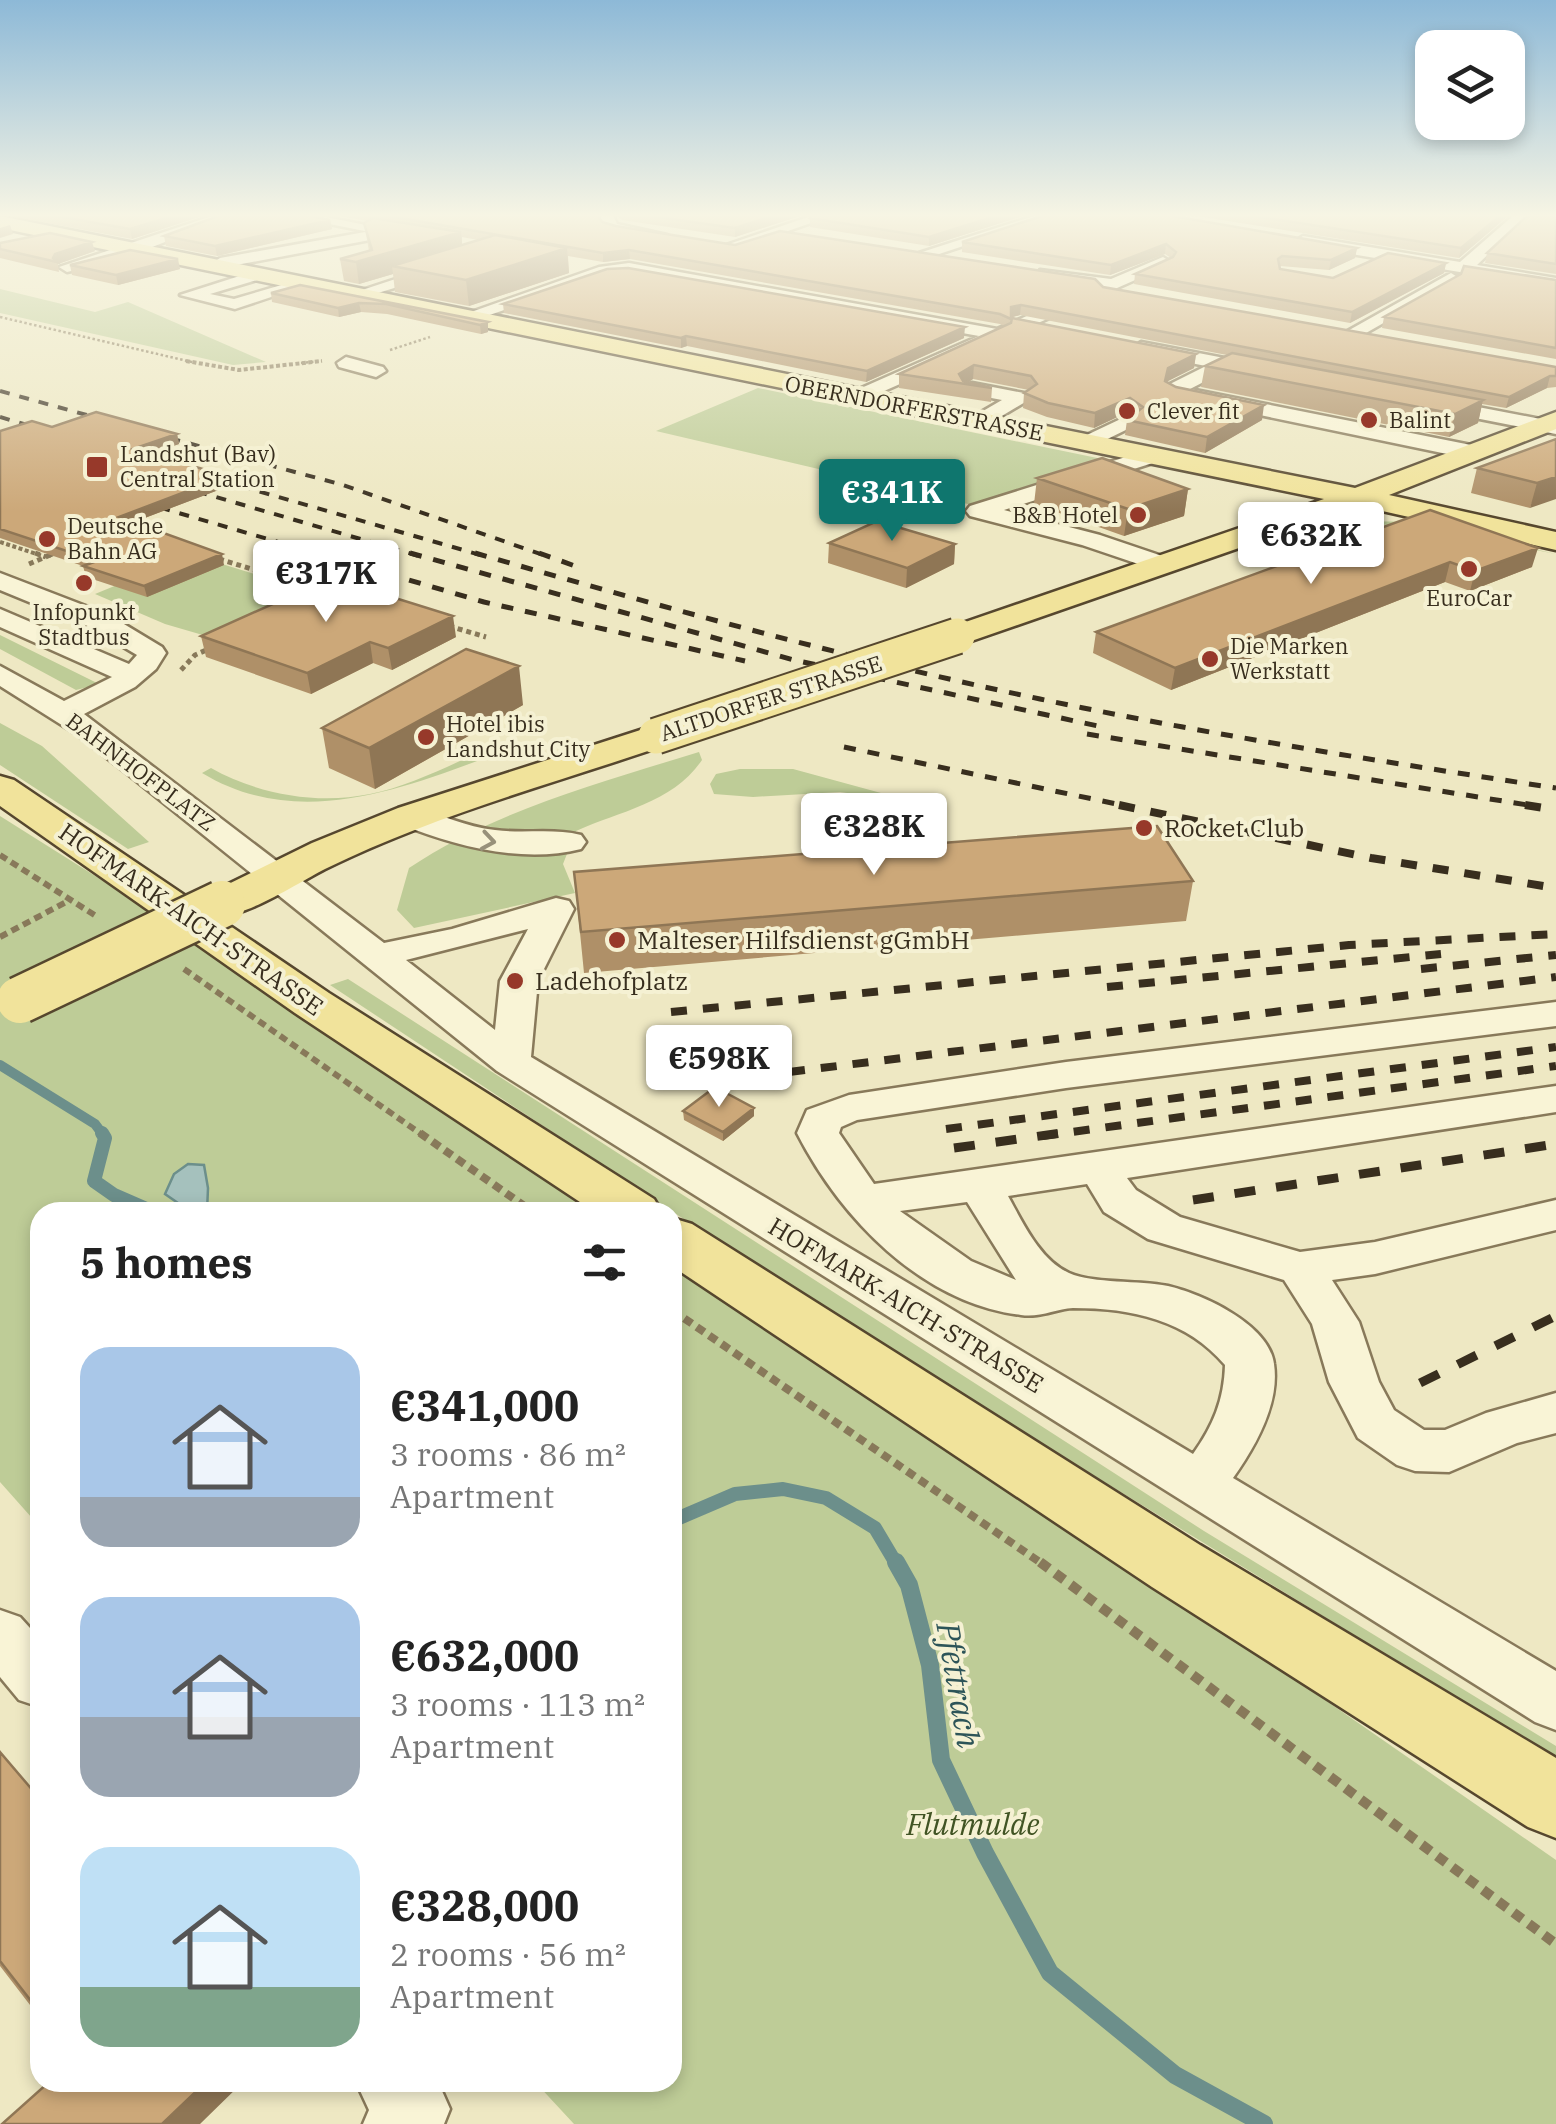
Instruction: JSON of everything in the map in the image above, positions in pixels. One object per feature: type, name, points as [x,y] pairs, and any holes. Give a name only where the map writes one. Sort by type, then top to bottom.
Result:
[{"type":"main road","name":"OBERNDORFERSTRASSE","points":[[447,314],[1358,497],[1556,541]]},
{"type":"main road","name":"ALTDORFER STRASSE","points":[[0,1010],[276,876],[412,817],[1165,565],[1552,425]]},
{"type":"main road","name":"HOFMARK-AICH-STRASSE","points":[[0,788],[312,1002],[619,1202]]},
{"type":"main road","points":[[682,1245],[1176,1566],[1556,1802]]},
{"type":"street","points":[[236,314],[256,318]]},
{"type":"street","points":[[466,318],[477,314]]},
{"type":"street","points":[[889,314],[996,334]]},
{"type":"street","points":[[857,397],[1042,314]]},
{"type":"street","points":[[1378,314],[1344,332],[1390,340]]},
{"type":"street","points":[[1019,324],[1058,332]]},
{"type":"street","points":[[1115,343],[1287,376]]},
{"type":"street","points":[[346,363],[377,362]]},
{"type":"street","points":[[1225,364],[1175,389],[1176,392],[1476,454]]},
{"type":"street","points":[[972,388],[1022,398],[978,422]]},
{"type":"street","points":[[1398,397],[1552,425]]},
{"type":"street","points":[[1083,442],[1127,422]]},
{"type":"street","points":[[1152,456],[978,511],[1092,540],[1165,565]]},
{"type":"street","points":[[0,582],[139,642],[152,653],[131,676],[89,702],[62,712]]},
{"type":"street","points":[[6,622],[131,676]]},
{"type":"street","name":"BAHNHOFPLATZ","points":[[0,674],[62,712],[276,876]]},
{"type":"street","points":[[412,817],[458,836],[496,843],[569,842]]},
{"type":"street","name":"HOFMARK-AICH-STRASSE","points":[[276,876],[511,1062],[1556,1703]]},
{"type":"street","points":[[380,955],[459,938],[556,909],[518,980],[511,1062]]},
{"type":"street","points":[[1073,1292],[1046,1298],[1014,1297],[915,1249],[861,1201],[838,1174],[818,1133],[822,1120],[849,1108],[1066,1075],[1556,1014]]},
{"type":"street","points":[[861,1201],[1556,1099]]},
{"type":"street","points":[[1099,1168],[1120,1201],[1164,1228],[1300,1268],[1376,1258],[1556,1215]]},
{"type":"street","points":[[979,1186],[1033,1269],[1052,1285],[1073,1292],[1192,1308],[1225,1329],[1250,1361],[1246,1405],[1230,1446],[1199,1484]]},
{"type":"street","points":[[1300,1268],[1335,1322],[1354,1382],[1376,1424],[1416,1450],[1449,1450],[1556,1412]]},
{"type":"street","points":[[0,1635],[30,1669]]},
{"type":"path","points":[[0,316],[212,367],[239,370],[304,361],[346,363]]},
{"type":"path","points":[[377,362],[432,336]]},
{"type":"path","points":[[1,548],[42,558],[65,550]]},
{"type":"path","points":[[216,558],[330,594],[316,593]]},
{"type":"path","points":[[433,620],[486,637]]},
{"type":"path","points":[[169,682],[195,656],[212,648]]},
{"type":"path","points":[[0,855],[102,919]]},
{"type":"path","points":[[0,937],[71,900]]},
{"type":"path","points":[[179,966],[519,1202]]},
{"type":"path","points":[[682,1317],[1041,1564],[1556,1944]]},
{"type":"green space","points":[[5,314],[156,314],[266,362],[233,365]]},
{"type":"green space","points":[[758,388],[1107,460],[1109,464],[972,505],[656,431]]},
{"type":"green space","points":[[1347,522],[1414,522],[1556,554],[1404,524],[1380,525],[1286,562],[1263,553]]},
{"type":"green space","points":[[209,560],[316,593],[213,638],[165,624],[95,594],[151,571]]},
{"type":"green space","points":[[0,635],[96,685],[76,690],[0,649]]},
{"type":"green space","points":[[0,723],[42,746],[149,842],[128,849],[0,765]]},
{"type":"green space","points":[[494,746],[509,749],[394,789],[356,797],[317,802],[278,800],[240,791],[202,773],[211,768],[248,785],[288,795],[350,797],[402,785]]},
{"type":"green space","points":[[699,752],[702,760],[690,775],[661,796],[576,831],[563,864],[575,893],[414,928],[397,910],[409,868],[442,848],[550,800]]},
{"type":"green space","points":[[740,769],[793,769],[892,796],[889,799],[840,792],[753,797],[714,794],[710,784],[716,774]]},
{"type":"green space","points":[[0,816],[108,884],[580,1202],[30,1202],[30,1516],[0,1482]]},
{"type":"green space","points":[[348,979],[1204,1531],[1556,1746],[1556,1759],[788,1288],[682,1218],[682,1202],[658,1202],[330,985]]},
{"type":"green space","name":"Flutmulde","points":[[682,1270],[1315,1693],[1556,1860],[1556,2124],[574,2124],[544,2092],[682,2092]]},
{"type":"water","points":[[188,1164],[204,1165],[207,1202],[177,1202],[165,1194],[174,1174]]},
{"type":"building","points":[[431,314],[488,322],[480,325]]},
{"type":"building","points":[[556,314],[891,314],[965,327],[867,371]]},
{"type":"building","points":[[1069,314],[1257,314],[1556,367],[1556,376],[1509,397]]},
{"type":"building","points":[[1556,314],[1556,348],[1384,317]]},
{"type":"building","points":[[1012,318],[1196,354],[1168,368],[1165,381],[1176,387],[1264,405],[1207,437],[1127,420],[1143,407],[1130,398],[1095,413],[1048,403],[1024,393],[1037,384],[1031,376],[974,365],[959,374],[963,381],[992,388],[899,374],[1011,323]]},
{"type":"building","points":[[1232,353],[1483,400],[1455,414],[1205,366]]},
{"type":"building","points":[[96,412],[177,434],[133,449],[227,476],[119,517],[222,554],[144,586],[83,566],[97,561],[0,529],[0,431],[32,421],[52,427]]},
{"type":"building","points":[[1556,439],[1556,477],[1537,483],[1477,468]]},
{"type":"building","points":[[1102,458],[1188,489],[1128,509],[1037,478]]},
{"type":"building","points":[[1430,510],[1538,548],[1475,571],[1450,562],[1175,668],[1096,632]]},
{"type":"building","points":[[877,521],[955,544],[907,568],[829,543]]},
{"type":"building","points":[[331,578],[453,616],[388,648],[370,642],[307,673],[201,636]]},
{"type":"building","points":[[466,649],[519,666],[369,748],[322,728]]},
{"type":"building","points":[[1157,826],[1193,881],[581,932],[574,872]]},
{"type":"building","points":[[715,1087],[754,1108],[723,1132],[683,1111]]},
{"type":"building","points":[[0,1752],[30,1787],[30,2000],[0,1961]]},
{"type":"building","points":[[38,2092],[196,2092],[162,2124],[2,2124]]},
{"type":"waterway","name":"Pfettrach","points":[[0,1065],[95,1124],[103,1135]]},
{"type":"waterway","name":"Pfettrach","points":[[103,1135],[94,1181],[130,1202]]},
{"type":"waterway","name":"Pfettrach","points":[[682,1517],[735,1494],[783,1489],[826,1498],[875,1528],[897,1565]]},
{"type":"waterway","name":"Pfettrach","points":[[896,1562],[909,1585],[930,1665],[941,1760],[985,1853],[1050,1973],[1175,2075],[1264,2124]]},
{"type":"railway","points":[[0,391],[112,422]]},
{"type":"railway","points":[[0,417],[48,431]]},
{"type":"railway","points":[[151,433],[343,485],[546,556]]},
{"type":"railway","points":[[202,475],[484,556]]},
{"type":"railway","points":[[178,486],[419,556]]},
{"type":"railway","points":[[141,502],[326,556]]},
{"type":"railway","points":[[317,553],[484,602],[745,661]]},
{"type":"railway","points":[[410,553],[794,660],[1107,728]]},
{"type":"railway","points":[[475,553],[756,631],[1040,699],[1233,736],[1556,788]]},
{"type":"railway","points":[[539,553],[575,566]]},
{"type":"railway","points":[[1087,734],[1540,807]]},
{"type":"railway","points":[[844,747],[1131,807]]},
{"type":"railway","points":[[1119,805],[1371,858],[1556,888]]},
{"type":"railway","points":[[1525,805],[1556,810]]},
{"type":"railway","points":[[671,1012],[1349,945],[1556,934]]},
{"type":"railway","points":[[1107,987],[1441,954]]},
{"type":"railway","points":[[1421,969],[1556,955]]},
{"type":"railway","points":[[789,1072],[1556,977]]},
{"type":"railway","points":[[946,1129],[1556,1047]]},
{"type":"railway","points":[[1042,1136],[1556,1066]]},
{"type":"railway","points":[[954,1148],[1061,1133]]},
{"type":"railway","points":[[1193,1200],[1556,1144]]},
{"type":"railway","points":[[1420,1383],[1556,1316]]},
{"type":"place","name":"Clever fit","points":[[1127,411]]},
{"type":"place","name":"Balint","points":[[1369,420]]},
{"type":"place","name":"Landshut (Bav) Central Station","points":[[97,467]]},
{"type":"place","name":"B&B Hotel","points":[[1138,515]]},
{"type":"place","name":"Deutsche Bahn AG","points":[[47,539]]},
{"type":"place","name":"EuroCar","points":[[1469,569]]},
{"type":"place","name":"Infopunkt Stadtbus","points":[[84,583]]},
{"type":"place","name":"Die Marken Werkstatt","points":[[1210,659]]},
{"type":"place","name":"Hotel ibis Landshut City","points":[[426,737]]},
{"type":"place","name":"Rocket Club","points":[[1144,828]]},
{"type":"place","name":"Malteser Hilfsdienst gGmbH","points":[[617,940]]},
{"type":"place","name":"Ladehofplatz","points":[[515,981]]}]
